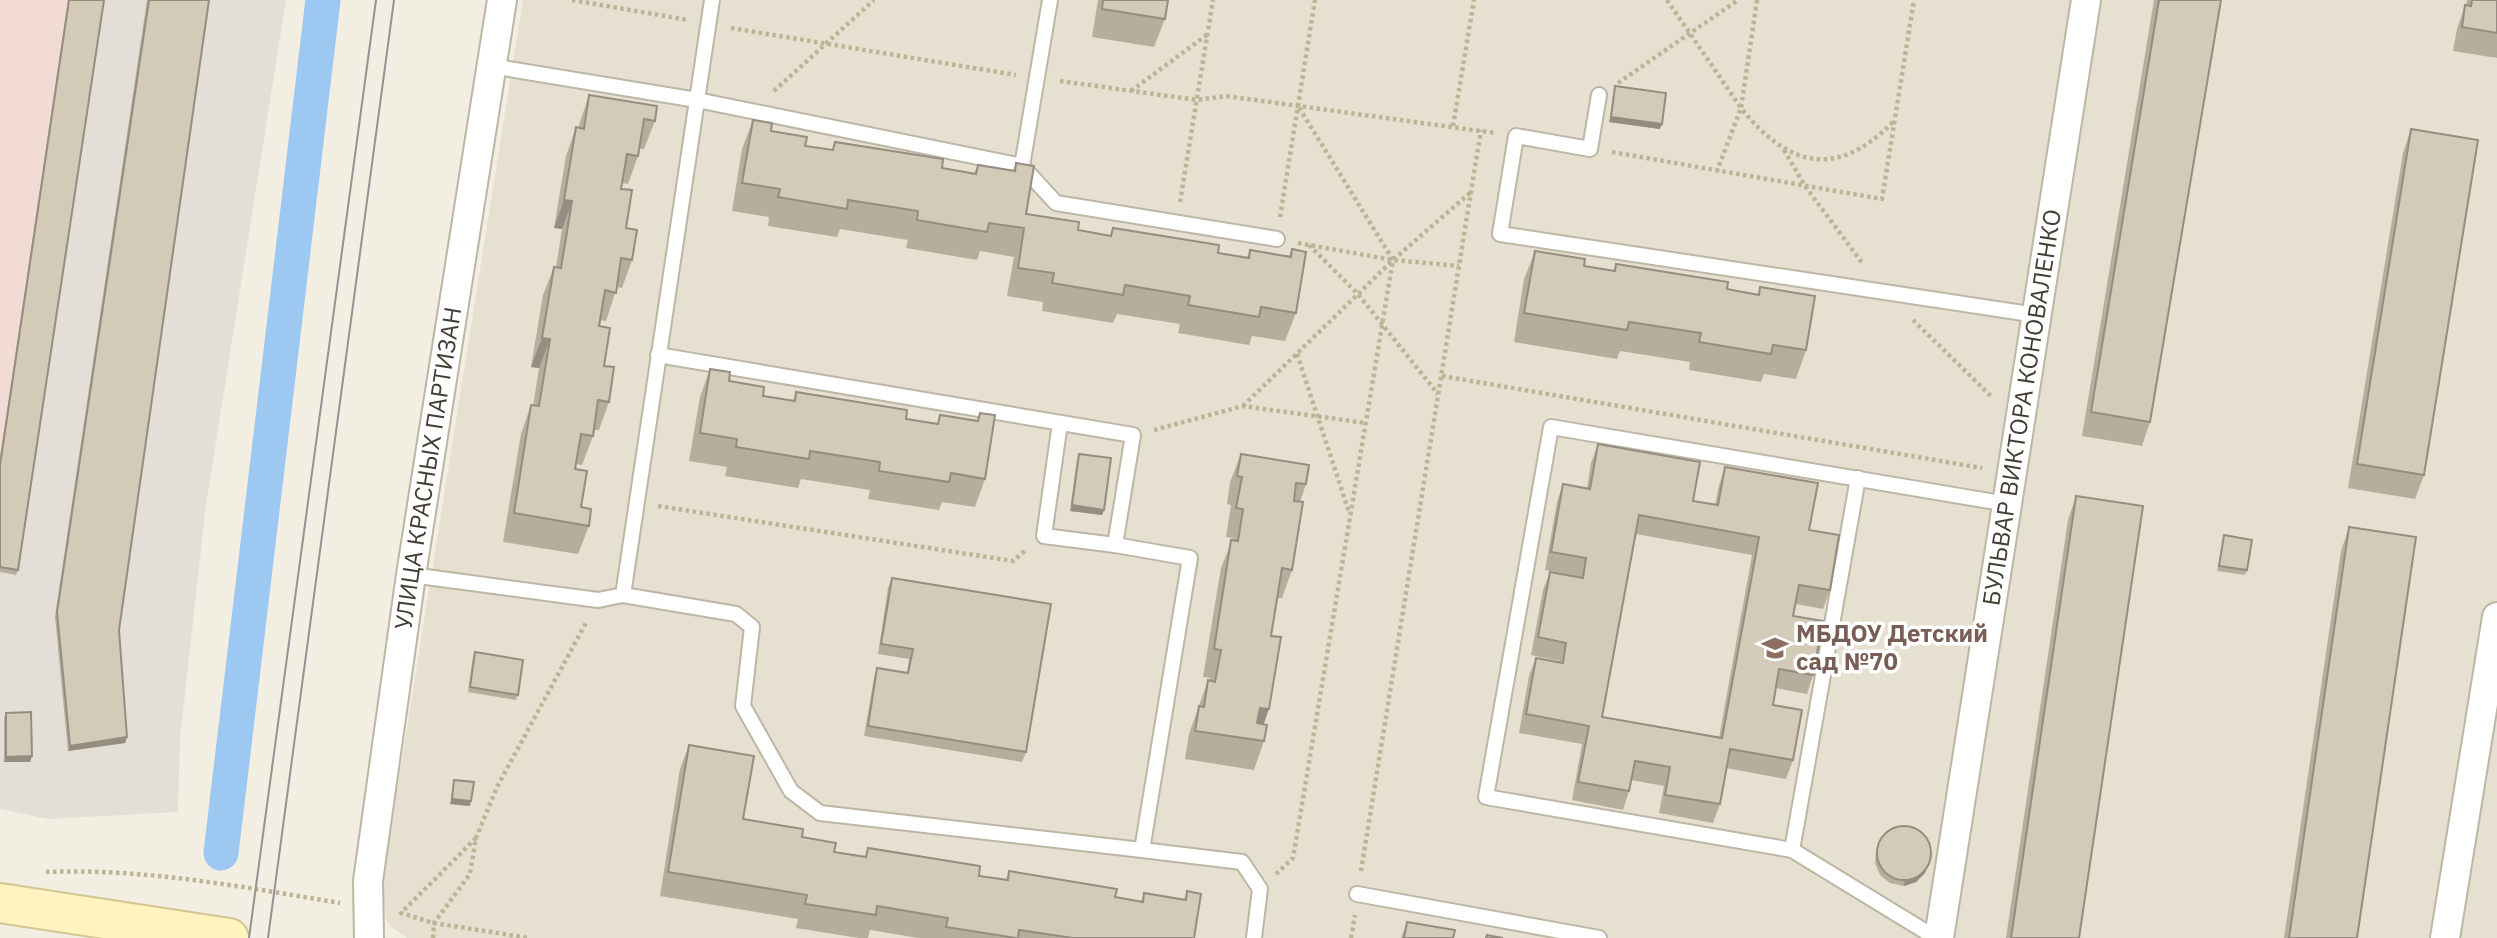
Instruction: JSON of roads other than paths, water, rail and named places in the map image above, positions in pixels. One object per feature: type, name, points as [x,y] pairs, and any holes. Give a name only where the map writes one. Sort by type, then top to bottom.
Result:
[{"type":"street","name":"УЛИЦА КРАСНЫХ ПАРТИЗАН","points":[[369,938],[368,881],[411,575],[502,0]]},
{"type":"street","name":"БУЛЬВАР ВИКТОРА КОНОВАЛЕНКО","points":[[1937,938],[2086,0]]},
{"type":"street","points":[[2445,938],[2497,617]]},
{"type":"street","points":[[0,903],[229,938]]},
{"type":"lane","points":[[623,596],[712,0]]},
{"type":"lane","points":[[1022,166],[1050,0]]},
{"type":"lane","points":[[491,66],[697,100],[1022,166],[1056,203],[1277,239]]},
{"type":"lane","points":[[1599,95],[1590,149],[1516,136],[1500,234],[2037,316]]},
{"type":"lane","points":[[658,355],[1133,435],[1115,545]]},
{"type":"lane","points":[[1060,423],[1044,536],[1191,558],[1142,850]]},
{"type":"lane","points":[[1937,938],[1792,850],[1486,796],[1551,427],[2007,504]]},
{"type":"lane","points":[[1792,850],[1858,478]]},
{"type":"lane","points":[[411,575],[598,600],[623,596],[736,614],[752,626],[743,706],[791,791],[820,813],[1242,862],[1260,889],[1254,938]]},
{"type":"lane","points":[[1357,894],[1599,938]]},
{"type":"waterway","points":[[221,853],[323,0]]},
{"type":"tram line","points":[[249,938],[376,0]]},
{"type":"tram line","points":[[268,938],[394,0]]},
{"type":"place","name":"МБДОУ Детский сад №70","points":[[1775,648]]}]
